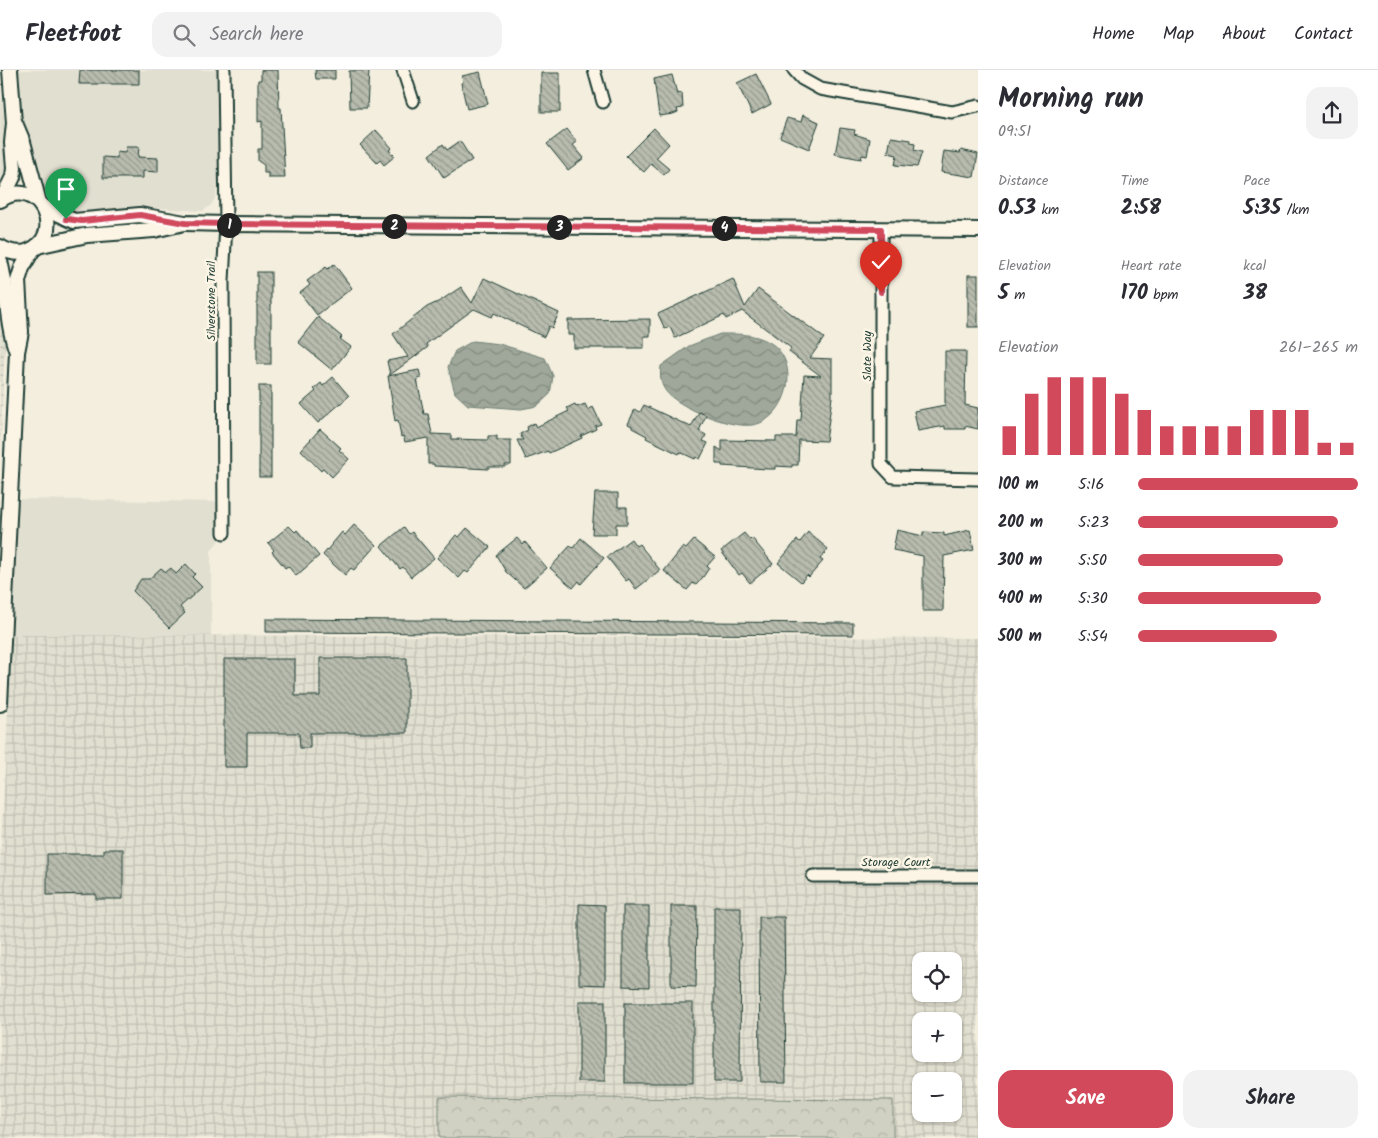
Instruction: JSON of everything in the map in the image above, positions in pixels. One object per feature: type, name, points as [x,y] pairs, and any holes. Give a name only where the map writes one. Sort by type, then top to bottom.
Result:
[{"type":"main road","points":[[1,200],[13,177],[14,168],[12,143],[14,123],[10,70]]},
{"type":"main road","points":[[0,704],[17,352],[21,332],[18,281],[22,268],[45,236],[47,227],[47,218],[40,204],[23,142],[14,123]]},
{"type":"main road","points":[[1,200],[14,194],[23,194],[74,221],[140,215],[185,223],[226,224],[978,230]]},
{"type":"main road","points":[[0,247],[16,253],[87,236],[154,230],[185,223]]},
{"type":"main road","points":[[0,261],[8,300],[10,332],[17,352]]},
{"type":"street","name":"Silverstone Trail","points":[[224,70],[226,224],[223,281],[224,533]]},
{"type":"street","points":[[403,70],[413,101]]},
{"type":"street","points":[[594,70],[603,102]]},
{"type":"street","points":[[794,70],[802,79],[820,89],[952,112],[978,106]]},
{"type":"street","name":"Slate Way","points":[[881,229],[881,464],[893,478],[978,479]]},
{"type":"street","name":"Storage Court","points":[[813,876],[978,876]]},
{"type":"shaded area","points":[[10,70],[224,70],[225,125],[216,196],[211,205],[203,211],[140,207],[83,213],[71,211],[55,203],[40,184],[14,123]]},
{"type":"shaded area","points":[[0,88],[11,165],[0,190]]},
{"type":"shaded area","points":[[0,288],[5,339],[0,456]]},
{"type":"shaded area","points":[[10,499],[224,502],[224,533],[211,551],[211,648],[3,647]]},
{"type":"shaded area","points":[[12,635],[978,638],[978,1138],[893,1138],[893,1100],[439,1097],[439,1138],[0,1138],[0,864]]},
{"type":"green space","points":[[439,1097],[893,1100],[893,1138],[439,1138]]},
{"type":"water","points":[[720,334],[745,335],[763,339],[779,350],[785,360],[788,372],[784,396],[770,417],[760,423],[752,425],[733,424],[694,411],[670,395],[663,386],[660,374],[661,366],[689,346]]},
{"type":"water","points":[[473,341],[499,344],[545,358],[553,376],[550,394],[537,406],[521,409],[468,405],[455,393],[448,367],[455,351]]},
{"type":"building","points":[[80,70],[139,70],[139,84],[79,84]]},
{"type":"building","points":[[261,70],[278,70],[285,178],[268,178],[268,173],[264,173],[264,165],[258,161],[258,149],[262,149],[262,121],[258,122],[258,80],[261,80]]},
{"type":"building","points":[[315,70],[335,70],[335,79],[316,79]]},
{"type":"building","points":[[369,70],[367,108],[350,108],[349,71]]},
{"type":"building","points":[[480,72],[488,104],[467,109],[461,83],[463,82],[462,76]]},
{"type":"building","points":[[541,73],[560,73],[560,112],[541,112]]},
{"type":"building","points":[[756,74],[771,104],[752,114],[737,83]]},
{"type":"building","points":[[672,75],[677,94],[682,93],[683,108],[677,109],[678,112],[673,114],[659,116],[654,79]]},
{"type":"building","points":[[803,115],[819,122],[809,149],[780,137],[787,118],[801,122]]},
{"type":"building","points":[[654,128],[669,144],[656,158],[669,169],[664,175],[651,164],[644,172],[626,156]]},
{"type":"building","points":[[840,128],[855,130],[854,134],[870,139],[867,156],[862,155],[861,159],[835,154]]},
{"type":"building","points":[[567,129],[577,142],[573,145],[584,158],[568,170],[547,144]]},
{"type":"building","points":[[376,130],[392,148],[389,150],[395,156],[384,165],[380,160],[377,163],[360,145]]},
{"type":"building","points":[[891,137],[911,140],[911,143],[915,144],[914,150],[922,152],[917,167],[895,165],[897,155],[888,153]]},
{"type":"building","points":[[460,141],[472,160],[444,178],[429,155],[443,144],[447,150]]},
{"type":"building","points":[[126,147],[139,147],[138,157],[158,158],[158,172],[143,171],[143,178],[103,178],[103,157],[117,158],[117,152],[125,153]]},
{"type":"building","points":[[961,150],[978,154],[974,177],[941,172],[944,151],[960,153]]},
{"type":"building","points":[[334,264],[352,288],[317,315],[300,293],[310,285],[307,281],[326,267],[328,269]]},
{"type":"building","points":[[257,272],[271,272],[271,364],[257,364]]},
{"type":"building","points":[[968,275],[978,275],[978,327],[968,327]]},
{"type":"building","points":[[484,278],[559,313],[552,328],[549,326],[544,337],[494,313],[492,317],[474,309],[426,344],[428,347],[390,375],[387,361],[408,357],[393,334],[427,307],[461,287],[472,303]]},
{"type":"building","points":[[733,279],[745,307],[758,289],[824,338],[810,358],[832,359],[832,397],[826,441],[799,440],[798,465],[792,465],[792,467],[775,466],[775,469],[768,469],[722,466],[722,464],[716,464],[716,447],[722,451],[722,440],[776,441],[776,437],[796,437],[797,420],[801,420],[804,375],[821,376],[789,352],[791,348],[742,311],[726,319],[724,315],[675,338],[670,327],[665,329],[658,314]]},
{"type":"building","points":[[318,317],[351,347],[332,370],[298,342]]},
{"type":"building","points":[[650,319],[650,336],[644,336],[644,348],[574,348],[574,335],[568,335],[568,320]]},
{"type":"building","points":[[945,351],[966,351],[965,405],[978,408],[978,429],[965,426],[965,429],[945,429],[945,426],[918,431],[914,411],[945,405]]},
{"type":"building","points":[[419,370],[421,378],[417,379],[424,414],[428,414],[432,434],[452,435],[452,439],[488,440],[488,436],[497,436],[497,440],[511,440],[511,465],[488,467],[488,469],[434,466],[434,464],[428,464],[428,438],[405,442],[403,436],[401,437],[398,420],[395,421],[388,376]]},
{"type":"building","points":[[333,377],[349,396],[318,423],[301,404],[316,391],[314,389],[321,383],[323,386]]},
{"type":"building","points":[[259,386],[271,386],[271,477],[259,477]]},
{"type":"building","points":[[575,404],[577,407],[585,404],[588,410],[593,407],[601,424],[595,426],[596,429],[581,436],[582,438],[549,453],[548,451],[526,459],[517,440],[523,440],[520,434],[528,430],[527,427],[534,423],[536,427],[569,411],[567,408]]},
{"type":"building","points":[[644,405],[691,427],[699,412],[706,415],[699,431],[706,435],[703,441],[708,443],[700,459],[696,457],[695,459],[680,452],[679,454],[646,438],[647,436],[632,428],[628,424],[635,409],[640,412]]},
{"type":"building","points":[[320,429],[341,448],[339,450],[349,459],[332,477],[323,468],[321,471],[301,450]]},
{"type":"building","points":[[595,493],[618,493],[618,507],[627,507],[627,524],[616,524],[616,534],[592,534]]},
{"type":"building","points":[[354,525],[376,545],[354,570],[351,568],[345,575],[323,555],[342,532],[345,535]]},
{"type":"building","points":[[289,526],[295,532],[297,530],[319,556],[296,576],[288,566],[285,568],[272,552],[274,550],[268,543]]},
{"type":"building","points":[[404,527],[409,534],[412,532],[434,558],[411,577],[403,567],[400,569],[381,546]]},
{"type":"building","points":[[467,528],[490,547],[468,573],[465,571],[459,578],[437,558],[456,535],[459,537]]},
{"type":"building","points":[[897,530],[923,536],[923,532],[944,533],[944,536],[970,530],[974,550],[944,556],[943,611],[923,611],[923,556],[893,550]]},
{"type":"building","points":[[808,532],[828,549],[820,559],[823,561],[809,577],[807,575],[801,582],[778,563],[797,540],[800,542]]},
{"type":"building","points":[[744,533],[750,540],[752,538],[773,564],[750,583],[742,573],[739,575],[721,551]]},
{"type":"building","points":[[517,538],[523,545],[525,542],[547,568],[524,588],[506,572],[496,555]]},
{"type":"building","points":[[581,538],[604,558],[581,584],[579,581],[573,588],[550,568],[570,546],[573,548]]},
{"type":"building","points":[[631,539],[636,546],[639,544],[660,570],[636,589],[629,579],[626,581],[607,557]]},
{"type":"building","points":[[694,540],[715,557],[707,566],[709,568],[703,577],[696,585],[693,583],[687,590],[664,571],[683,547],[686,549]]},
{"type":"building","points":[[186,564],[195,574],[192,577],[202,587],[180,607],[185,613],[169,628],[133,591],[141,579],[149,579],[161,568],[166,572],[171,568],[176,574]]},
{"type":"building","points":[[266,619],[853,623],[853,635],[266,632]]},
{"type":"building","points":[[320,658],[407,658],[407,733],[310,733],[310,748],[300,748],[299,733],[247,733],[247,767],[224,767],[224,659],[295,659],[295,696],[320,696]]},
{"type":"building","points":[[104,849],[123,849],[123,899],[96,899],[96,894],[47,895],[47,854],[104,854]]},
{"type":"building","points":[[579,904],[605,905],[605,985],[579,984]]},
{"type":"building","points":[[623,906],[649,906],[649,987],[623,986]]},
{"type":"building","points":[[671,906],[697,906],[696,987],[671,986]]},
{"type":"building","points":[[714,907],[741,907],[740,1082],[714,1082]]},
{"type":"building","points":[[759,917],[784,917],[786,1082],[760,1082]]},
{"type":"building","points":[[579,1001],[605,1001],[605,1082],[579,1082]]},
{"type":"building","points":[[625,1003],[693,1003],[693,1083],[625,1083]]},
{"type":"route","points":[[66,219],[82,221],[140,215],[185,223],[226,224],[881,229],[881,292]]}]
